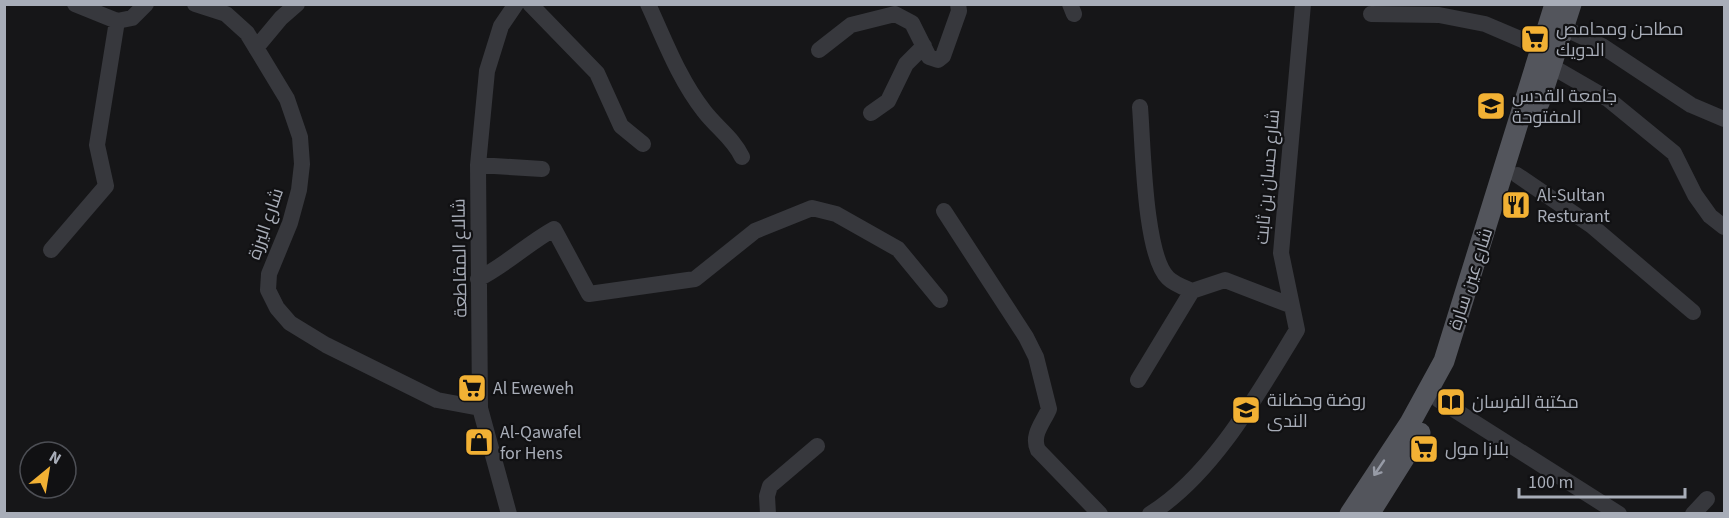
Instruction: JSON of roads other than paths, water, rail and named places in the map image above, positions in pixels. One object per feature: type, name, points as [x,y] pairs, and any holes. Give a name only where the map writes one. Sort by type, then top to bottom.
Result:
[{"type":"main road","name":"شارع عين سارة","points":[[1369,513],[1439,400],[1468,334],[1517,175],[1556,19],[1571,4]]},
{"type":"main road","name":"شارع عين سارة","points":[[1350,513],[1410,423],[1444,362],[1546,57]]},
{"type":"street","points":[[75,4],[117,21],[132,18],[146,4]]},
{"type":"street","name":"شارع اليرزة","points":[[195,4],[220,7],[241,25],[292,111],[302,150],[299,190],[290,223],[269,274],[268,290],[277,308],[290,323],[317,339],[437,400],[480,408]]},
{"type":"street","points":[[256,48],[281,18],[297,4]]},
{"type":"street","name":"شالاع المقاطعة","points":[[509,513],[480,408],[482,369],[478,279],[478,165],[487,71],[501,26],[516,4]]},
{"type":"street","points":[[530,4],[597,73],[621,126],[643,144]]},
{"type":"street","points":[[648,4],[684,81],[705,113],[736,144],[742,157]]},
{"type":"street","points":[[819,50],[851,25],[873,21],[889,14],[901,16],[912,23],[932,60],[942,58],[959,11],[958,4]]},
{"type":"street","name":"شارع حسان بن ثابت","points":[[1150,513],[1169,502],[1206,466],[1297,330],[1281,253],[1303,4]]},
{"type":"street","points":[[1371,14],[1439,15],[1485,24],[1546,57],[1608,99],[1674,153],[1695,195],[1710,216],[1725,227]]},
{"type":"street","points":[[1556,19],[1602,46],[1691,105],[1725,118]]},
{"type":"street","points":[[51,250],[106,186],[97,145],[117,21]]},
{"type":"street","points":[[871,113],[888,101],[906,64],[924,46]]},
{"type":"street","points":[[1140,107],[1147,199],[1157,260],[1168,279],[1192,291]]},
{"type":"street","points":[[478,165],[542,169]]},
{"type":"street","points":[[1517,175],[1592,226],[1694,312]]},
{"type":"street","points":[[478,279],[502,267],[530,242],[554,230],[589,294],[695,279],[755,231],[812,208],[836,214],[898,249],[940,300]]},
{"type":"street","points":[[944,212],[1036,357],[1049,409],[1036,433],[1035,442],[1038,450],[1100,513]]},
{"type":"street","points":[[1138,380],[1192,291],[1225,280],[1290,305]]},
{"type":"street","points":[[1439,400],[1619,513]]},
{"type":"street","points":[[768,513],[767,496],[770,486],[817,446]]},
{"type":"street","points":[[1694,513],[1707,499]]},
{"type":"place","name":"مطاحن ومحامص الدويك","points":[[1535,39]]},
{"type":"place","name":"جامعة القدس المفتوحة","points":[[1491,106]]},
{"type":"place","name":"Al-Sultan Resturant","points":[[1516,205]]},
{"type":"place","name":"Al Eweweh","points":[[472,388]]},
{"type":"place","name":"مكتبة الفرسان","points":[[1451,402]]},
{"type":"place","name":"روضة وحضانة الندى","points":[[1246,410]]},
{"type":"place","name":"Al-Qawafel for Hens","points":[[479,442]]},
{"type":"place","name":"بلازا مول","points":[[1424,449]]}]
